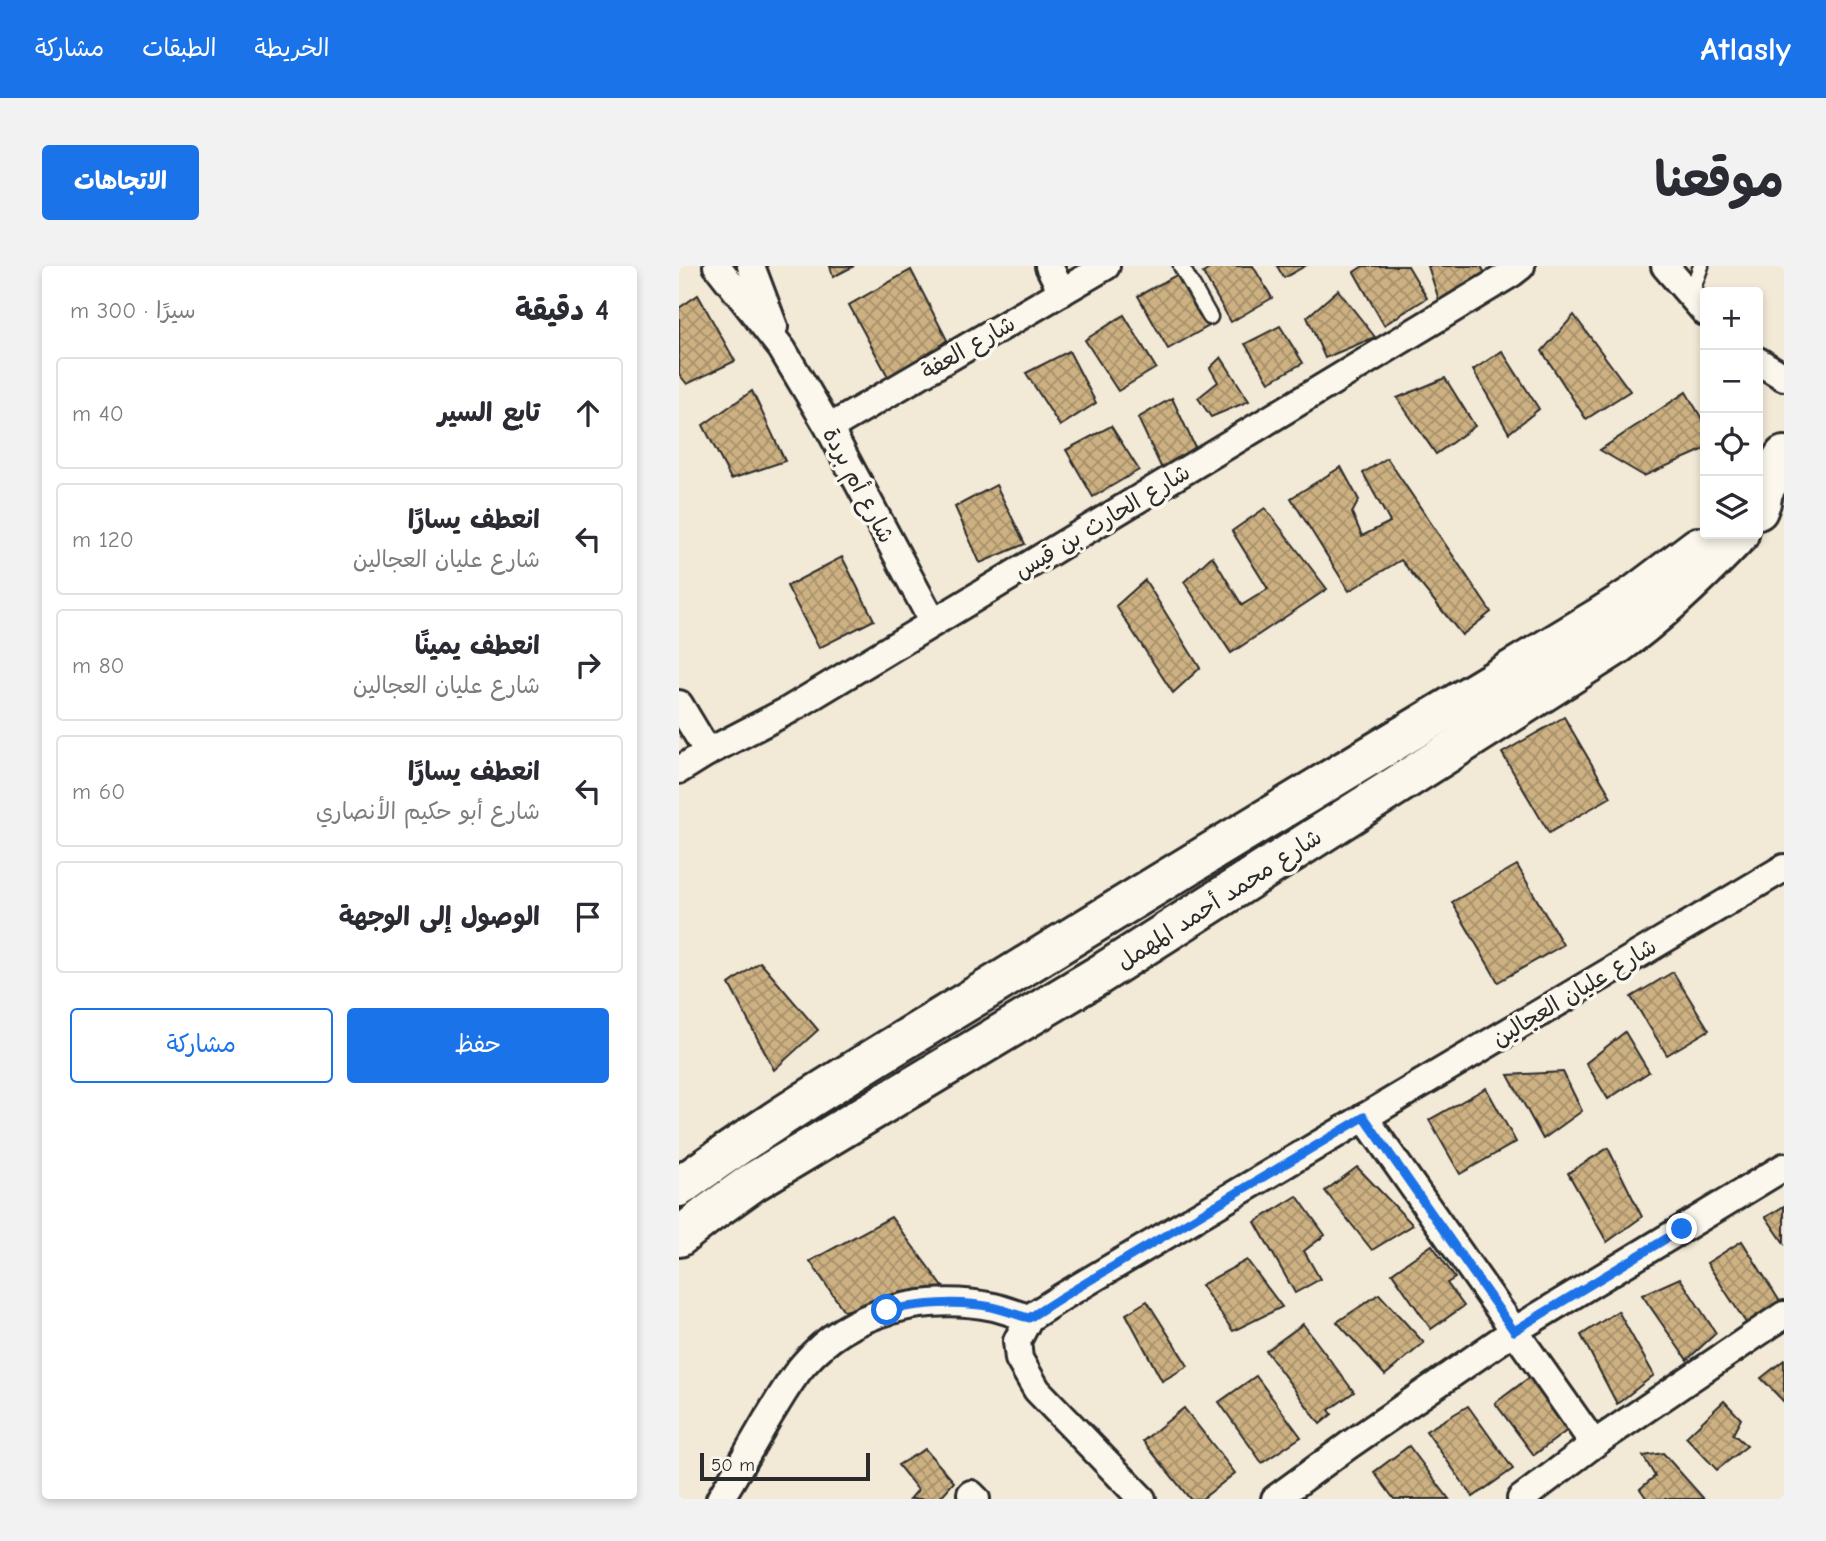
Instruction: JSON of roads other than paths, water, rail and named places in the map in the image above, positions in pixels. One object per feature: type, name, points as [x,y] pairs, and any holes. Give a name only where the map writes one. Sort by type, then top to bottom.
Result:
[{"type":"main road","points":[[1763,492],[1784,456]]},
{"type":"main road","name":"شارع محمد أحمد المهمل","points":[[679,1187],[782,1116],[1128,902],[1600,617],[1671,569],[1707,539]]},
{"type":"main road","name":"شارع محمد أحمد المهمل","points":[[679,1237],[753,1182],[1099,975],[1614,647],[1647,624],[1673,601],[1734,539]]},
{"type":"street","name":"شارع أم بردة","points":[[717,266],[782,349],[829,428],[933,622]]},
{"type":"street","name":"شارع أم بردة","points":[[751,266],[782,349]]},
{"type":"street","points":[[1049,266],[1062,292]]},
{"type":"street","name":"شارع العفة","points":[[829,428],[1106,266]]},
{"type":"street","name":"شارع الحارث بن قيس","points":[[679,770],[789,710],[1512,274],[1521,266]]},
{"type":"street","points":[[1665,266],[1698,304]]},
{"type":"street","points":[[1763,364],[1784,377]]},
{"type":"street","points":[[679,704],[708,752]]},
{"type":"street","name":"شارع عليان العجالين","points":[[1029,1318],[1784,867]]},
{"type":"street","points":[[1364,1117],[1594,1444]]},
{"type":"street","points":[[1275,1499],[1514,1331],[1784,1167]]},
{"type":"street","points":[[720,1499],[785,1389],[805,1363],[828,1340],[856,1322],[887,1310],[919,1304],[956,1303],[993,1307],[1029,1318],[1017,1341],[1019,1359],[1037,1390],[1142,1499]]},
{"type":"street","points":[[1521,1499],[1594,1444],[1784,1315]]},
{"type":"lane","points":[[1181,266],[1210,317]]},
{"type":"lane","points":[[1698,304],[1701,266]]}]
